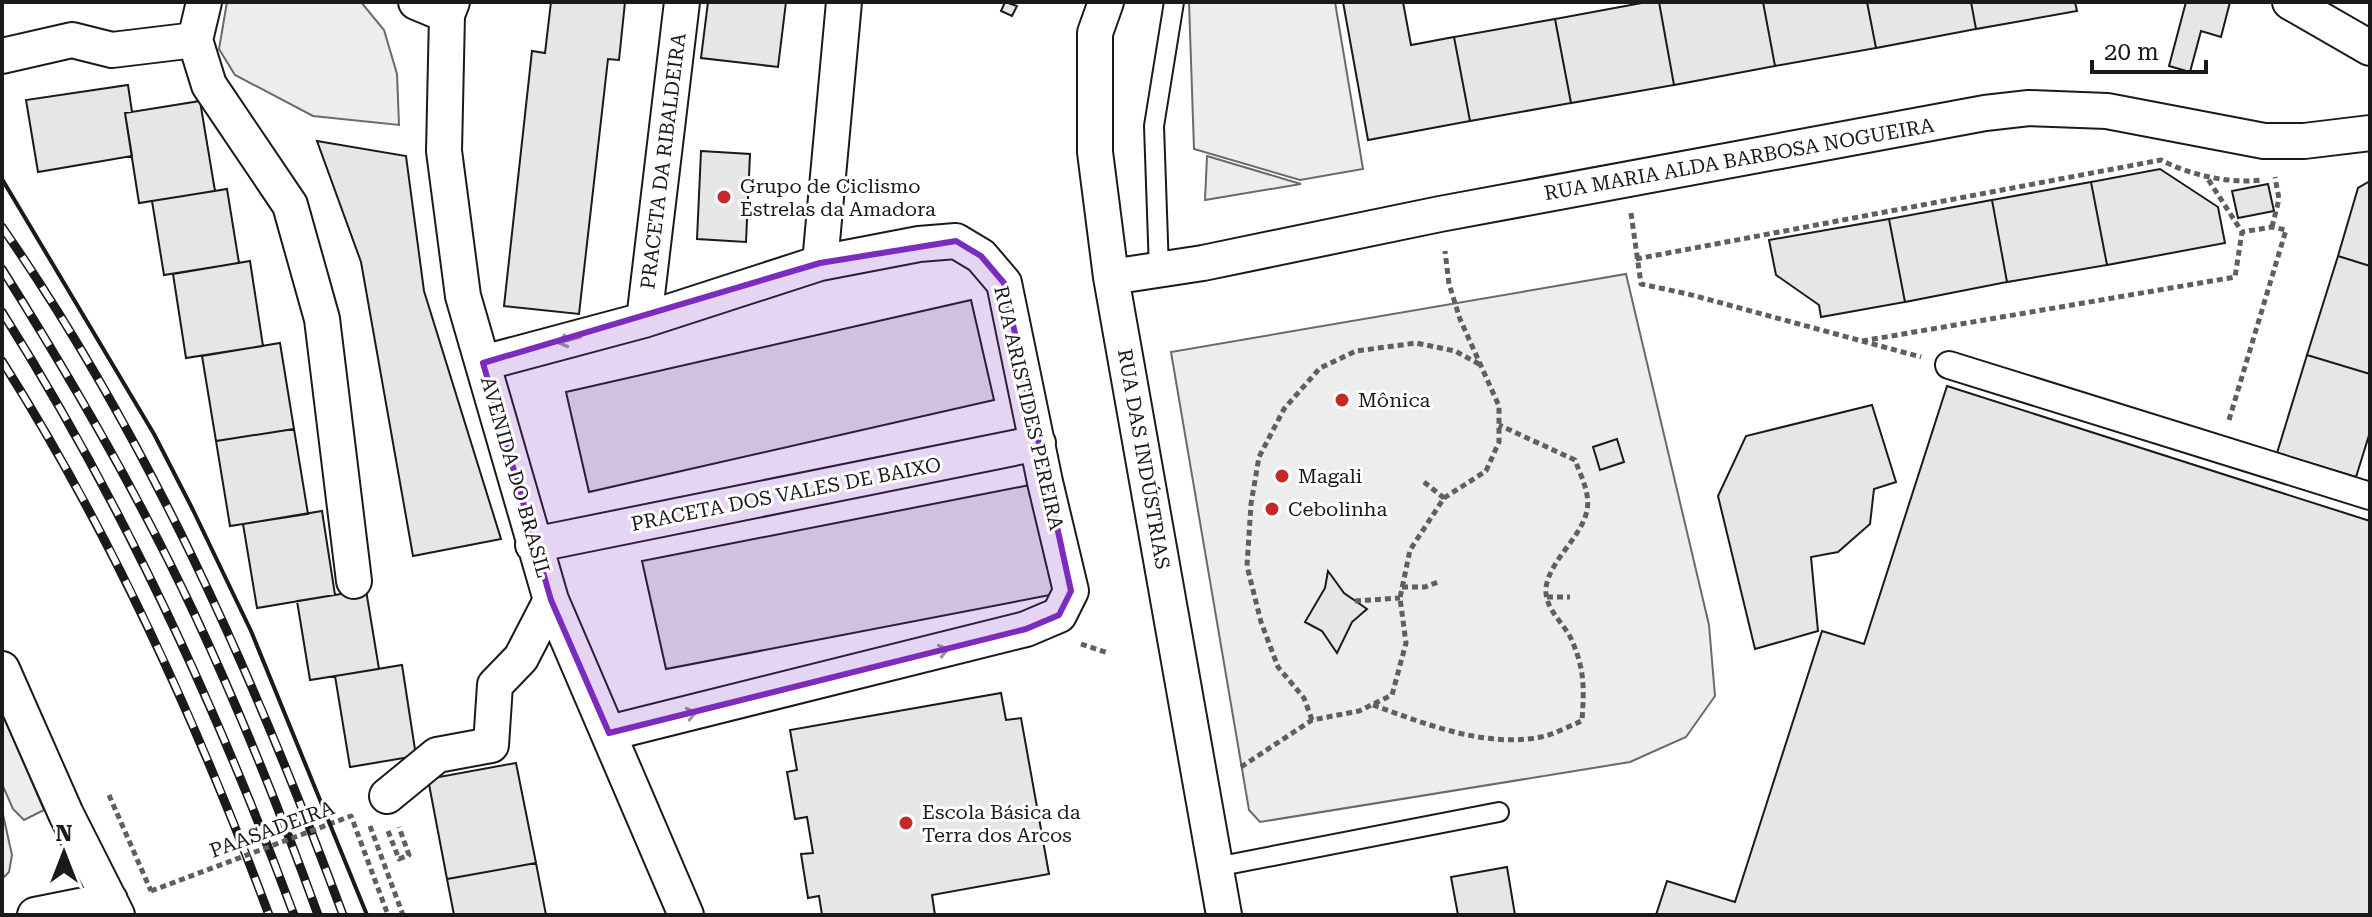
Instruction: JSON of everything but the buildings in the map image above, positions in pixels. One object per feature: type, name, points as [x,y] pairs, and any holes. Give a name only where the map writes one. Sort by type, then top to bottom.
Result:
[{"type":"street","points":[[204,2],[195,40],[209,85],[290,205],[322,319],[354,581]]},
{"type":"street","name":"AVENIDA DO BRASIL","points":[[416,2],[449,9],[444,151],[463,296],[533,545],[551,600],[686,915]]},
{"type":"street","name":"PRACETA DA RIBALDEIRA","points":[[644,320],[682,2]]},
{"type":"street","points":[[820,263],[844,2]]},
{"type":"street","name":"RUA DAS INDÚSTRIAS","points":[[1106,2],[1095,33],[1095,152],[1111,277],[1224,915]]},
{"type":"street","points":[[2290,2],[2370,48]]},
{"type":"street","points":[[2,56],[72,40],[112,50],[195,40]]},
{"type":"street","name":"RUA MARIA ALDA BARBOSA NOGUEIRA","points":[[1111,277],[1985,113],[2029,108],[2107,111],[2264,141],[2304,141],[2370,133]]},
{"type":"street","name":"RUA ARISTIDES PEREIRA","points":[[483,363],[644,320],[820,263],[885,253],[919,244],[956,241],[981,256],[1004,283],[1071,591],[1059,615],[1012,633],[609,733]]},
{"type":"street","points":[[1949,365],[2370,496]]},
{"type":"street","name":"PRACETA DOS VALES DE BAIXO","points":[[533,545],[1038,443]]},
{"type":"street","points":[[377,807],[437,755],[491,745],[495,685],[521,658],[551,600]]},
{"type":"street","points":[[2,669],[66,814],[114,908],[35,915]]},
{"type":"lane","points":[[1159,270],[1154,126],[1174,2]]},
{"type":"lane","points":[[1216,867],[1499,812]]},
{"type":"path","points":[[1636,259],[2161,160],[2185,172],[2243,181],[2288,175]]},
{"type":"path","points":[[1862,341],[2235,277],[2242,232],[2205,175]]},
{"type":"path","points":[[2272,227],[2279,199],[2275,177]]},
{"type":"path","points":[[1627,179],[1641,284],[1949,365]]},
{"type":"path","points":[[1241,767],[1312,720],[1359,711],[1392,695],[1406,643],[1400,598],[1410,550],[1444,498],[1486,471],[1499,442],[1499,406],[1460,319],[1449,284],[1440,214]]},
{"type":"path","points":[[2220,449],[2286,230],[2272,227],[2242,232]]},
{"type":"path","points":[[1312,720],[1304,698],[1278,667],[1261,622],[1247,566],[1251,504],[1259,457],[1284,409],[1320,368],[1356,351],[1416,343],[1455,351],[1481,365]]},
{"type":"path","points":[[1372,705],[1494,741],[1543,737],[1582,721],[1584,678],[1572,639],[1553,613],[1546,586],[1558,560],[1583,524],[1588,497],[1575,460],[1499,425]]},
{"type":"path","points":[[1424,482],[1444,498]]},
{"type":"path","points":[[1402,587],[1425,587],[1438,582]]},
{"type":"path","points":[[1547,597],[1570,597]]},
{"type":"path","points":[[1355,601],[1400,598]]},
{"type":"path","name":"PAASADEIRA","points":[[109,795],[151,891],[351,816],[388,915]]},
{"type":"path","name":"PAASADEIRA","points":[[377,807],[403,915]]},
{"type":"highlighted area","points":[[956,241],[981,256],[1004,283],[1071,591],[1059,615],[1026,629],[609,733],[551,600],[483,363],[820,263]]},
{"type":"shaded area","points":[[227,2],[361,2],[384,30],[397,74],[399,125],[313,116],[235,75],[219,49]]},
{"type":"shaded area","points":[[1189,2],[1335,2],[1363,169],[1300,180],[1194,149]]},
{"type":"shaded area","points":[[1207,156],[1301,184],[1205,200]]},
{"type":"shaded area","points":[[1626,274],[1709,625],[1715,696],[1686,737],[1630,762],[1260,822],[1249,810],[1171,352]]},
{"type":"shaded area","points":[[2,713],[44,810],[24,820],[13,809],[2,784]]},
{"type":"shaded area","points":[[2,810],[12,855],[9,872],[2,879]]},
{"type":"railway","points":[[2,227],[104,389],[194,560],[273,736],[343,915]]},
{"type":"railway","points":[[2,269],[103,438],[173,569],[244,725],[318,915]]},
{"type":"railway","points":[[2,312],[87,457],[164,606],[232,759],[294,915]]},
{"type":"railway","points":[[2,361],[80,494],[150,631],[212,771],[269,915]]},
{"type":"wall","points":[[2,179],[154,434],[193,510],[251,631],[367,915]]},
{"type":"place","name":"Grupo de Ciclismo Estrelas da Amadora","points":[[724,197]]},
{"type":"place","name":"Mônica","points":[[1342,400]]},
{"type":"place","name":"Magali","points":[[1282,476]]},
{"type":"place","name":"Cebolinha","points":[[1272,509]]},
{"type":"place","name":"Escola Básica da Terra dos Arcos","points":[[906,823]]}]
